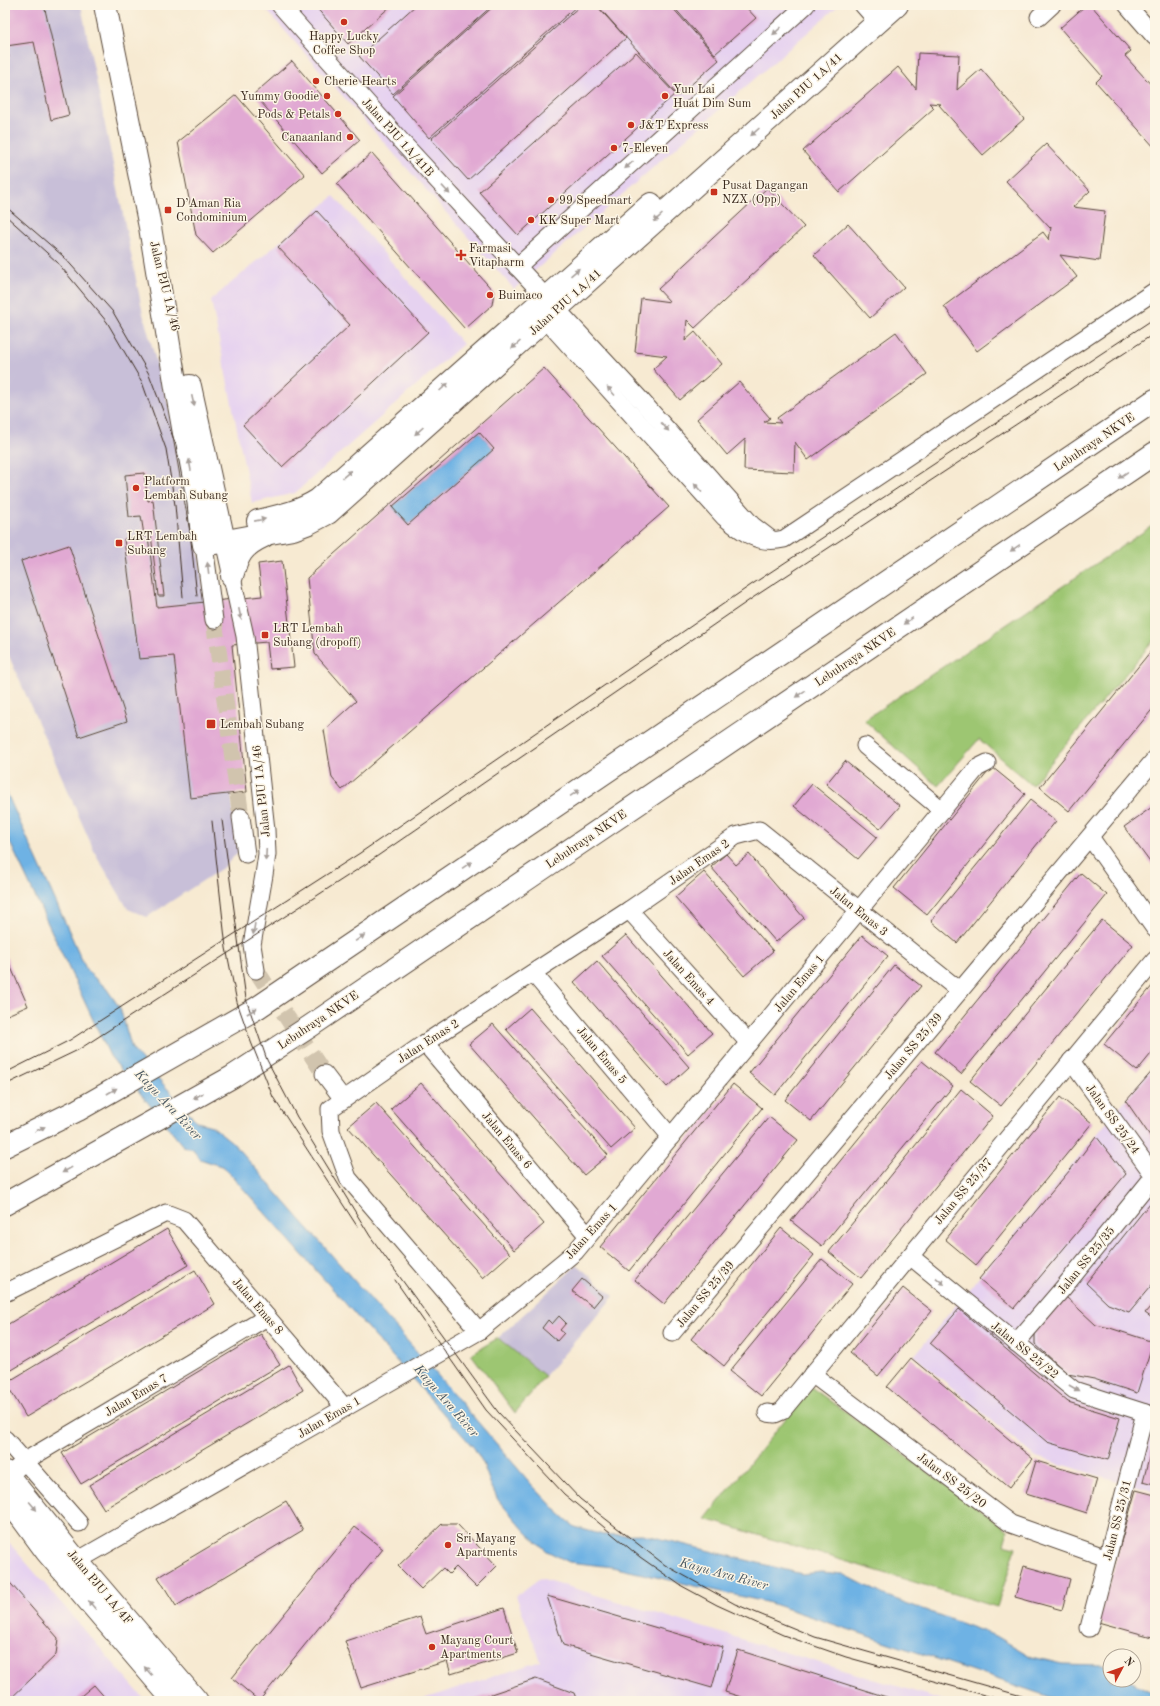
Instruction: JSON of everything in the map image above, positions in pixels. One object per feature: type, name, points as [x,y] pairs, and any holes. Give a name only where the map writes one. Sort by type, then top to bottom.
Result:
[{"type":"main road","name":"Jalan PJU 1A/46","points":[[105,5],[150,227],[193,398],[213,536]]},
{"type":"main road","name":"Jalan PJU 1A/41","points":[[213,536],[270,533],[298,527],[328,513],[545,308],[872,11],[898,5]]},
{"type":"main road","name":"Jalan PJU 1A/41","points":[[213,536],[303,509],[318,500],[545,308]]},
{"type":"main road","name":"Lebuhraya NKVE","points":[[5,1146],[78,1110],[264,1004],[1155,400]]},
{"type":"main road","name":"Lebuhraya NKVE","points":[[5,1204],[232,1076],[316,1022],[1155,453]]},
{"type":"main road","points":[[232,576],[238,556],[244,548],[270,533]]},
{"type":"main road","name":"Jalan PJU 1A/4F","points":[[6,1476],[70,1567],[174,1701]]},
{"type":"main road","name":"Jalan PJU 1A/4F","points":[[5,1499],[21,1517],[46,1551],[70,1567],[197,1701]]},
{"type":"street","name":"Jalan PJU 1A/41B","points":[[280,5],[400,140],[517,267],[545,308],[752,525],[773,542],[784,539],[1155,291]]},
{"type":"street","points":[[517,267],[806,5]]},
{"type":"street","points":[[1039,17],[1052,5]]},
{"type":"street","points":[[1127,5],[1155,37]]},
{"type":"street","name":"Jalan PJU 1A/46","points":[[213,536],[232,576],[245,636],[266,830],[264,875],[252,945],[256,970]]},
{"type":"street","name":"Jalan PJU 1A/46","points":[[213,536],[214,620]]},
{"type":"street","points":[[865,746],[942,810]]},
{"type":"street","name":"Jalan SS 25/39","points":[[672,1333],[1155,758]]},
{"type":"street","name":"Jalan Emas 1","points":[[70,1567],[479,1331],[575,1252],[977,768],[987,762]]},
{"type":"street","name":"Jalan PJU 1A/46","points":[[241,817],[246,854]]},
{"type":"street","name":"Jalan Emas 3","points":[[759,830],[960,991]]},
{"type":"street","name":"Jalan Emas 2","points":[[479,1331],[348,1178],[331,1131],[330,1109],[425,1043],[629,910],[736,836],[759,830]]},
{"type":"street","points":[[1090,837],[1155,929]]},
{"type":"street","name":"Jalan Emas 4","points":[[629,910],[749,1043]]},
{"type":"street","name":"Jalan SS 25/37","points":[[768,1413],[775,1414],[782,1410],[1155,960]]},
{"type":"street","name":"Jalan Emas 5","points":[[533,973],[671,1137]]},
{"type":"street","name":"Jalan Emas 6","points":[[425,1043],[588,1236]]},
{"type":"street","name":"Jalan SS 25/24","points":[[1071,1061],[1154,1177]]},
{"type":"street","points":[[324,1074],[343,1099]]},
{"type":"street","name":"Jalan SS 25/35","points":[[1016,1343],[1154,1177]]},
{"type":"street","name":"Jalan Emas 8","points":[[5,1293],[166,1213],[184,1220],[345,1408]]},
{"type":"street","name":"Jalan SS 25/22","points":[[910,1256],[1074,1390],[1150,1414]]},
{"type":"street","name":"Jalan Emas 7","points":[[6,1476],[25,1461],[267,1317]]},
{"type":"street","name":"Jalan SS 25/20","points":[[812,1374],[1011,1524],[1107,1558]]},
{"type":"street","name":"Jalan SS 25/31","points":[[1089,1628],[1107,1558],[1150,1414]]},
{"type":"street","points":[[5,1439],[79,1523]]},
{"type":"shaded area","points":[[5,5],[81,5],[143,314],[188,476],[239,851],[224,867],[147,917],[128,909],[95,853],[5,647]]},
{"type":"shaded area","points":[[262,5],[839,5],[514,289]]},
{"type":"shaded area","points":[[334,196],[463,344],[295,493],[252,503],[211,300]]},
{"type":"shaded area","points":[[1155,1064],[1155,1492],[1036,1457],[914,1356]]},
{"type":"shaded area","points":[[577,1265],[614,1296],[545,1376],[498,1338]]},
{"type":"shaded area","points":[[5,1538],[146,1701],[5,1701]]},
{"type":"shaded area","points":[[540,1578],[946,1701],[417,1701],[541,1661],[516,1596]]},
{"type":"green space","points":[[1155,524],[1155,639],[1032,785],[979,739],[938,786],[864,720]]},
{"type":"green space","points":[[498,1338],[545,1376],[515,1413],[471,1354]]},
{"type":"green space","points":[[811,1387],[1008,1530],[1004,1544],[1016,1547],[997,1607],[705,1519]]},
{"type":"water","points":[[479,432],[494,449],[408,525],[392,507]]},
{"type":"water","name":"Kayu Ara River","points":[[5,789],[87,971],[106,988],[120,1008],[132,1049],[197,1122],[212,1126],[232,1142],[532,1485],[575,1527],[603,1535],[642,1534],[802,1574],[822,1572],[843,1574],[884,1595],[996,1636],[1032,1657],[1062,1664],[1102,1665],[1102,1688],[1142,1687],[1155,1694],[1155,1701],[1062,1701],[770,1603],[612,1567],[569,1562],[547,1551],[526,1532],[498,1500],[483,1463],[474,1448],[224,1167],[200,1159],[193,1149],[183,1146],[110,1056],[5,832]]},
{"type":"building","points":[[5,5],[44,5],[69,115],[51,120],[34,42],[6,46],[9,57],[5,58]]},
{"type":"building","points":[[314,5],[392,5],[348,44]]},
{"type":"building","points":[[416,5],[493,5],[393,94],[359,56]]},
{"type":"building","points":[[495,5],[578,5],[429,138],[393,96]]},
{"type":"building","points":[[581,5],[596,5],[626,38],[468,180],[431,139]]},
{"type":"building","points":[[597,5],[670,5],[719,60],[678,96]]},
{"type":"building","points":[[672,5],[744,5],[756,18],[715,54]]},
{"type":"building","points":[[1086,5],[1091,5],[1131,51],[1125,56],[1155,89],[1155,148],[1096,82],[1102,76],[1060,28]]},
{"type":"building","points":[[636,52],[675,94],[518,235],[479,192]]},
{"type":"building","points":[[918,53],[959,55],[957,90],[981,69],[1024,119],[983,155],[939,105],[941,104],[929,103],[934,108],[839,192],[803,151],[898,67],[916,89]]},
{"type":"building","points":[[292,61],[360,140],[322,173],[254,94]]},
{"type":"building","points":[[236,95],[305,175],[213,253],[196,235],[178,142]]},
{"type":"building","points":[[1046,144],[1090,191],[1073,207],[1105,211],[1099,261],[1060,255],[1077,277],[977,351],[944,306],[1043,232],[1049,240],[1051,227],[1050,228],[1006,181]]},
{"type":"building","points":[[372,153],[494,292],[492,305],[465,329],[337,184]]},
{"type":"building","points":[[767,188],[804,227],[695,328],[687,320],[685,341],[695,332],[722,364],[680,400],[653,369],[667,356],[635,352],[641,298],[670,302],[658,289]]},
{"type":"building","points":[[317,211],[428,332],[282,467],[243,425],[350,325],[278,247]]},
{"type":"building","points":[[848,224],[904,287],[870,318],[814,255]]},
{"type":"building","points":[[896,332],[927,374],[808,460],[795,442],[794,472],[744,470],[745,439],[727,455],[697,419],[739,382],[770,418],[764,422],[781,423],[777,418]]},
{"type":"building","points":[[544,368],[669,507],[342,790],[332,778],[324,730],[356,701],[315,654],[307,578]],"holes":[[[479,432],[494,449],[408,525],[392,507]]]},
{"type":"building","points":[[144,473],[148,501],[153,500],[164,596],[158,596],[151,534],[144,535],[141,516],[129,517],[125,475]]},
{"type":"building","name":"Lembah Subang","points":[[148,536],[157,607],[262,596],[258,564],[282,561],[294,667],[270,669],[267,642],[232,645],[247,792],[190,798],[174,656],[139,659],[124,539]]},
{"type":"building","points":[[69,545],[127,721],[79,737],[21,561]]},
{"type":"building","points":[[1155,646],[1155,706],[1069,811],[1040,787]]},
{"type":"building","points":[[845,761],[900,806],[880,829],[826,784]]},
{"type":"building","points":[[992,767],[1025,794],[927,915],[894,888]]},
{"type":"building","points":[[812,784],[877,837],[858,859],[794,806]]},
{"type":"building","points":[[1030,800],[1056,821],[957,943],[931,921]]},
{"type":"building","points":[[1152,807],[1155,810],[1155,869],[1124,827]]},
{"type":"building","points":[[726,854],[736,865],[749,854],[804,918],[776,942],[711,867]]},
{"type":"building","points":[[704,872],[773,951],[744,976],[675,897]]},
{"type":"building","points":[[1081,873],[1107,895],[961,1074],[935,1052]]},
{"type":"building","points":[[1102,920],[1133,945],[1001,1106],[970,1081]]},
{"type":"building","points":[[626,935],[712,1033],[688,1054],[602,956]]},
{"type":"building","points":[[862,935],[888,956],[775,1095],[749,1073]]},
{"type":"building","points":[[5,954],[28,1006],[5,1016]]},
{"type":"building","points":[[597,961],[689,1067],[667,1087],[574,982]]},
{"type":"building","points":[[894,965],[921,986],[811,1121],[785,1100]]},
{"type":"building","points":[[1153,985],[1155,987],[1155,1049],[1137,1071],[1104,1044]]},
{"type":"building","points":[[530,1008],[635,1128],[611,1149],[506,1029]]},
{"type":"building","points":[[493,1024],[608,1155],[584,1175],[469,1044]]},
{"type":"building","points":[[922,1061],[953,1086],[822,1246],[791,1221]]},
{"type":"building","points":[[1155,1068],[1155,1143],[1126,1101]]},
{"type":"building","points":[[421,1083],[544,1224],[514,1250],[391,1109]]},
{"type":"building","points":[[733,1084],[762,1108],[629,1271],[600,1247]]},
{"type":"building","points":[[961,1089],[993,1116],[861,1278],[829,1252]]},
{"type":"building","points":[[1060,1097],[1092,1123],[976,1265],[945,1239]]},
{"type":"building","points":[[376,1103],[510,1254],[483,1278],[348,1127]]},
{"type":"building","points":[[769,1117],[798,1140],[664,1304],[635,1280]]},
{"type":"building","points":[[1096,1136],[1126,1174],[1014,1308],[979,1279],[1075,1164]]},
{"type":"building","points":[[1150,1203],[1155,1204],[1155,1281],[1129,1312],[1108,1304],[1086,1283]]},
{"type":"building","points":[[781,1228],[814,1255],[724,1366],[691,1339]]},
{"type":"building","points":[[167,1229],[188,1265],[5,1374],[5,1326]]},
{"type":"building","points":[[822,1259],[852,1284],[761,1396],[730,1371]]},
{"type":"building","points":[[195,1270],[215,1304],[26,1417],[6,1383]]},
{"type":"building","points":[[582,1279],[602,1296],[593,1307],[572,1291]]},
{"type":"building","points":[[903,1288],[932,1311],[878,1376],[850,1353]]},
{"type":"building","points":[[1066,1297],[1096,1325],[1153,1342],[1137,1393],[1094,1379],[1068,1374],[1035,1344],[1035,1332]]},
{"type":"building","points":[[1155,1301],[1155,1320],[1145,1313]]},
{"type":"building","points":[[959,1309],[1068,1402],[1120,1418],[1108,1460],[1047,1442],[930,1343]]},
{"type":"building","points":[[559,1316],[566,1323],[560,1330],[564,1333],[557,1341],[542,1328],[548,1320],[552,1324]]},
{"type":"building","points":[[261,1334],[280,1365],[81,1484],[62,1453]]},
{"type":"building","points":[[911,1358],[1033,1459],[1009,1488],[887,1387]]},
{"type":"building","points":[[289,1365],[303,1390],[104,1509],[89,1485]]},
{"type":"building","points":[[1155,1436],[1155,1484],[1143,1481]]},
{"type":"building","points":[[1036,1461],[1097,1479],[1087,1513],[1026,1494]]},
{"type":"building","points":[[1136,1490],[1155,1495],[1155,1625],[1152,1637],[1098,1622]]},
{"type":"building","points":[[286,1501],[303,1530],[176,1606],[158,1577]]},
{"type":"building","name":"Sri Mayang Apartments","points":[[442,1524],[457,1524],[497,1566],[476,1587],[456,1567],[449,1574],[443,1568],[421,1589],[398,1566]]},
{"type":"building","points":[[355,1527],[383,1549],[259,1701],[232,1678]]},
{"type":"building","points":[[1024,1566],[1070,1579],[1062,1610],[1015,1597]]},
{"type":"building","points":[[5,1577],[58,1638],[56,1655],[8,1701],[5,1701]]},
{"type":"building","points":[[547,1596],[723,1647],[712,1688],[563,1645]]},
{"type":"building","name":"Mayang Court Apartments","points":[[504,1608],[518,1653],[451,1674],[447,1661],[361,1688],[345,1641],[420,1617],[426,1634]]},
{"type":"building","points":[[738,1650],[899,1701],[754,1701],[725,1692]]},
{"type":"building","points":[[536,1679],[574,1693],[577,1701],[470,1701]]},
{"type":"building","points":[[94,1685],[108,1701],[75,1701]]},
{"type":"tunnel","points":[[214,620],[241,817]]},
{"type":"tunnel","points":[[256,970],[324,1074]]},
{"type":"tram line","points":[[5,206],[63,256],[113,312],[149,374],[176,445],[187,504],[197,596]]},
{"type":"tram line","points":[[5,215],[57,262],[107,322],[142,382],[166,449],[175,505],[183,597]]},
{"type":"tram line","points":[[5,1073],[70,1040],[360,853],[751,585],[1155,318]]},
{"type":"tram line","points":[[5,1085],[78,1050],[363,866],[754,597],[1155,333]]},
{"type":"tram line","points":[[222,820],[246,999],[267,1060],[297,1117],[370,1236],[498,1412],[580,1499],[665,1565],[735,1604],[815,1637],[1039,1701]]},
{"type":"tram line","points":[[212,821],[226,948],[237,1002],[251,1042],[273,1097],[357,1226]]},
{"type":"tram line","points":[[395,1280],[486,1410],[564,1494],[640,1557],[680,1585],[717,1605],[783,1635],[846,1657],[1006,1701]]},
{"type":"place","name":"Happy Lucky Coffee Shop","points":[[344,22]]},
{"type":"place","name":"Cherie Hearts","points":[[316,81]]},
{"type":"place","name":"Yummy Goodie","points":[[327,96]]},
{"type":"place","name":"Yun Lai Huat Dim Sum","points":[[665,96]]},
{"type":"place","name":"Pods & Petals","points":[[338,114]]},
{"type":"place","name":"J&T Express","points":[[631,125]]},
{"type":"place","name":"Canaanland","points":[[350,137]]},
{"type":"place","name":"7-Eleven","points":[[614,148]]},
{"type":"place","name":"Pusat Dagangan NZX (Opp)","points":[[714,192]]},
{"type":"place","name":"99 Speedmart","points":[[551,200]]},
{"type":"place","name":"D’Aman Ria Condominium","points":[[168,210]]},
{"type":"place","name":"KK Super Mart","points":[[531,220]]},
{"type":"place","name":"Farmasi Vitapharm","points":[[461,255]]},
{"type":"place","name":"Buimaco","points":[[490,295]]},
{"type":"place","name":"Platform Lembah Subang","points":[[136,488]]},
{"type":"place","name":"LRT Lembah Subang","points":[[119,543]]},
{"type":"place","name":"LRT Lembah Subang (dropoff)","points":[[265,635]]},
{"type":"place","name":"Lembah Subang","points":[[211,724]]},
{"type":"place","name":"Sri Mayang Apartments","points":[[448,1545]]},
{"type":"place","name":"Mayang Court Apartments","points":[[432,1647]]}]
